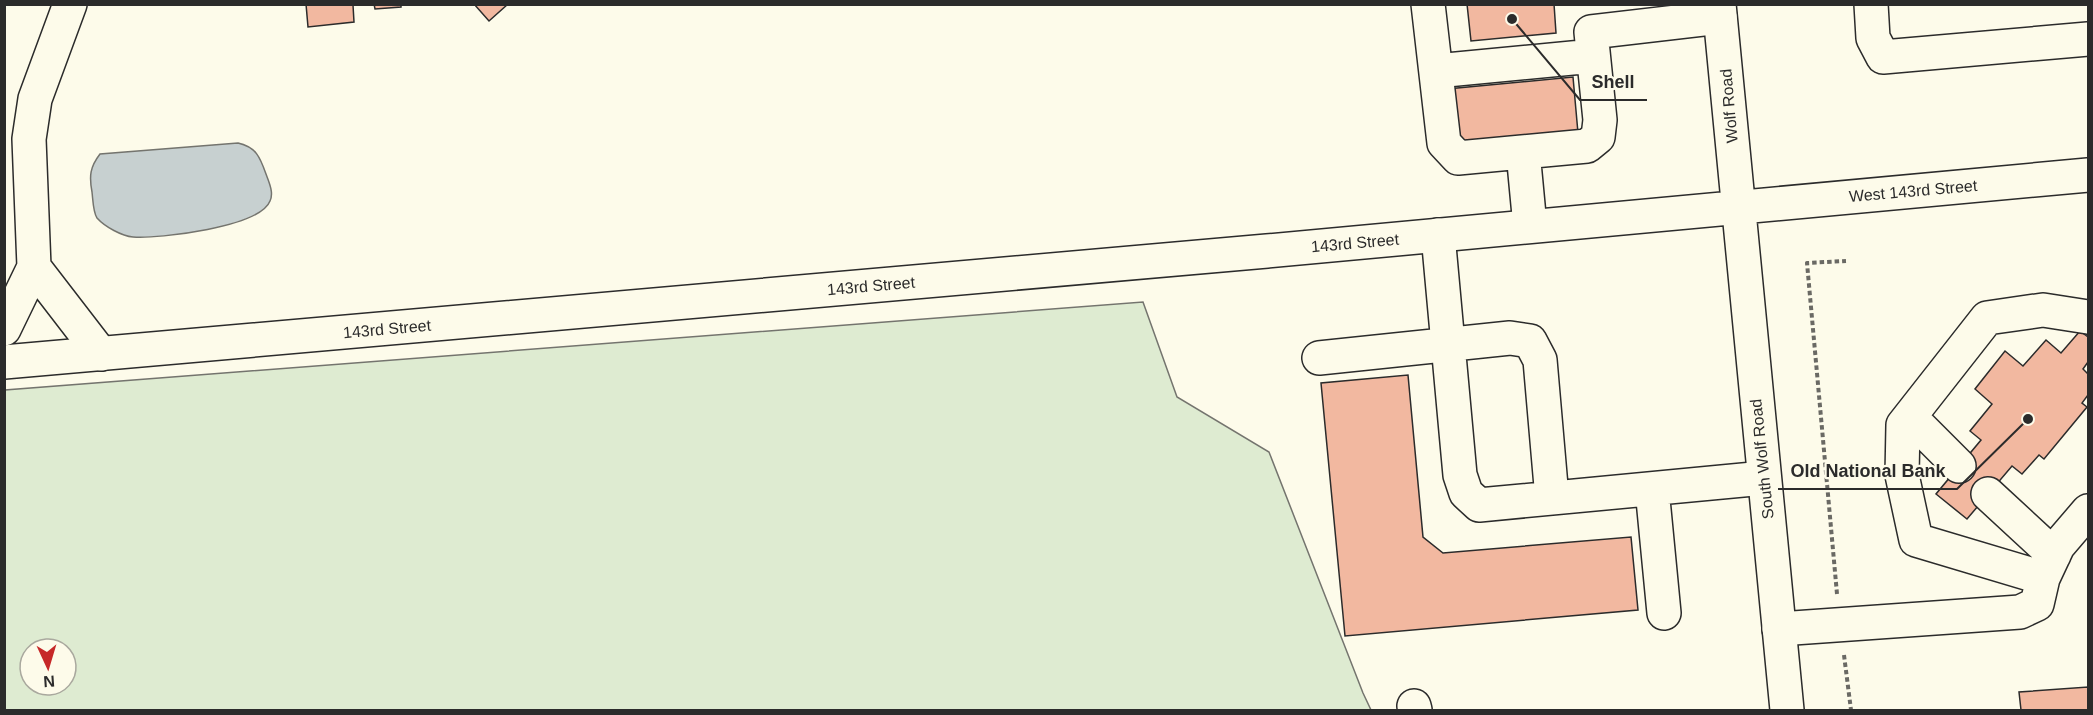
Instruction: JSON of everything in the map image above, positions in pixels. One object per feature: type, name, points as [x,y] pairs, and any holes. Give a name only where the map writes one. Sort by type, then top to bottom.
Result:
[{"type":"main road","points":[[4,329],[34,267],[29,139],[35,99],[70,4]]},
{"type":"main road","points":[[1428,4],[1444,143],[1458,158],[1587,146],[1599,137],[1600,120],[1591,32],[1720,11]]},
{"type":"main road","points":[[1870,4],[1873,38],[1883,57],[2088,39]]},
{"type":"main road","name":"Wolf Road","points":[[1720,11],[1738,208]]},
{"type":"main road","points":[[1436,71],[1593,56]]},
{"type":"main road","points":[[1523,152],[1530,226]]},
{"type":"main road","name":"West 143rd Street","points":[[1738,208],[2085,171]]},
{"type":"main road","name":"143rd Street","points":[[4,362],[1738,208]]},
{"type":"main road","name":"South Wolf Road","points":[[1738,208],[1787,711]]},
{"type":"main road","points":[[1438,235],[1460,475],[1466,493],[1479,505],[1764,478]]},
{"type":"main road","points":[[34,267],[101,354]]},
{"type":"main road","points":[[2049,566],[1916,540],[1902,475],[1903,425],[1987,318],[2043,310],[2088,318]]},
{"type":"main road","points":[[1319,358],[1510,338],[1530,342],[1540,360],[1552,498]]},
{"type":"main road","points":[[1910,417],[1959,466]]},
{"type":"main road","points":[[1652,489],[1664,613]]},
{"type":"main road","points":[[1988,494],[2049,566]]},
{"type":"main road","points":[[1779,629],[2020,612],[2037,604],[2058,546],[2088,511]]},
{"type":"path","points":[[1846,261],[1807,263],[1840,625],[1851,711]]},
{"type":"green space","points":[[1143,302],[1177,397],[1269,452],[1371,710],[5,710],[5,390]]},
{"type":"shaded area","points":[[238,143],[249,147],[259,158],[271,191],[270,201],[262,210],[248,218],[208,230],[164,236],[133,237],[109,228],[97,218],[93,206],[91,176],[94,163],[100,154]]},
{"type":"building","points":[[306,4],[360,4],[353,5],[354,22],[308,27]]},
{"type":"building","points":[[374,4],[401,4],[401,7],[375,9]]},
{"type":"building","points":[[474,4],[508,4],[489,21]]},
{"type":"building","points":[[1467,4],[1554,4],[1556,33],[1471,41]]},
{"type":"building","points":[[1573,77],[1578,133],[1433,147],[1426,91]]},
{"type":"building","points":[[2080,331],[2088,337],[2088,362],[2083,369],[2088,374],[2088,395],[2082,403],[2087,407],[2044,459],[2039,455],[2022,474],[2012,466],[1967,519],[1936,494],[1981,440],[1970,431],[1992,404],[1975,389],[2005,351],[2023,366],[2046,340],[2061,353]]},
{"type":"building","points":[[1408,375],[1423,537],[1443,553],[1631,537],[1638,610],[1345,636],[1321,383]]},
{"type":"building","points":[[2088,687],[2088,710],[2021,710],[2019,692]]},
{"type":"place","name":"Shell","points":[[1512,19]]},
{"type":"place","name":"Old National Bank","points":[[2028,419]]}]
